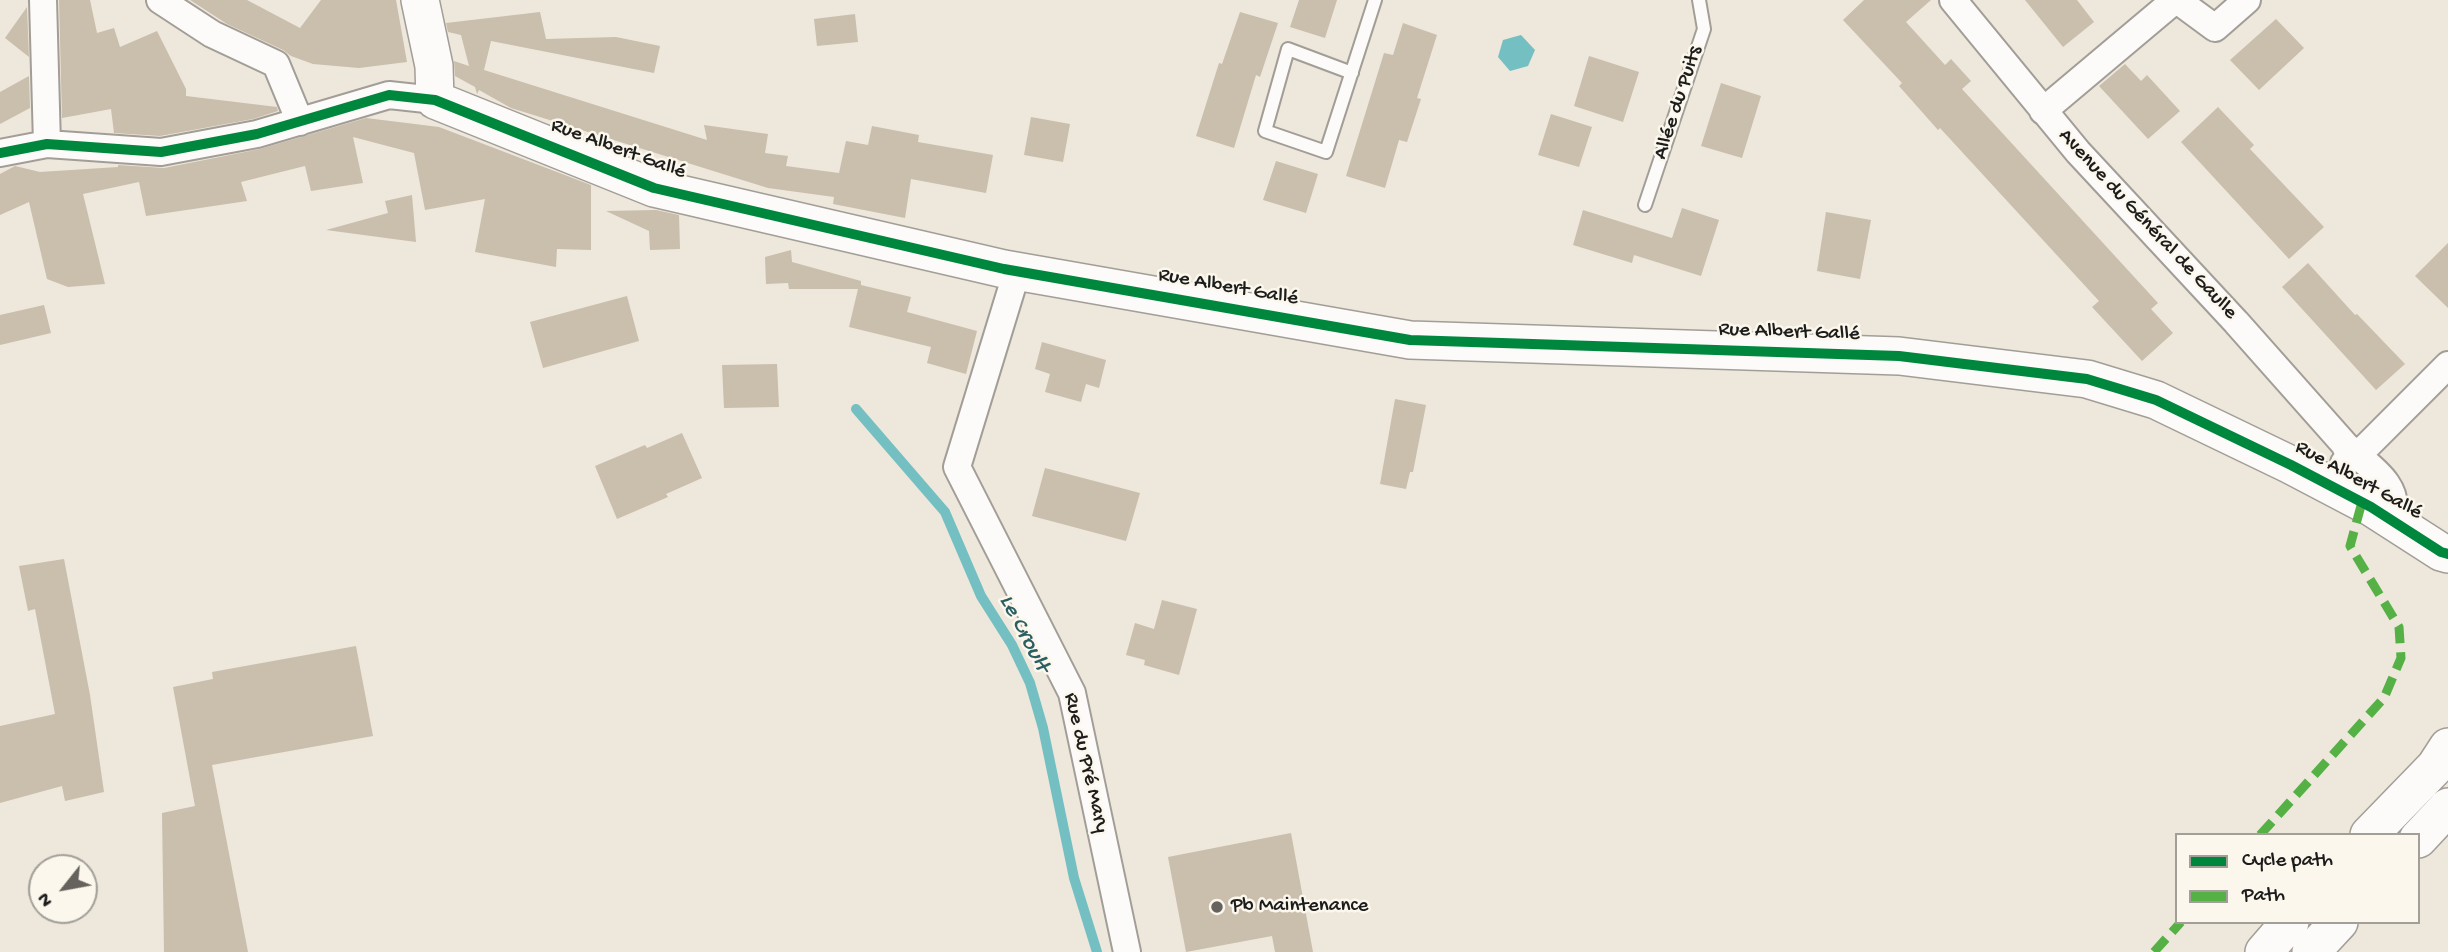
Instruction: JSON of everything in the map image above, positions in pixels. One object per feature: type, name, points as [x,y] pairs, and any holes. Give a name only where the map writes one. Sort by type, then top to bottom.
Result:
[{"type":"street","points":[[43,0],[47,144]]},
{"type":"street","points":[[160,0],[212,34],[276,64],[300,122]]},
{"type":"street","points":[[420,0],[434,66],[435,100]]},
{"type":"street","name":"Avenue du Général de Gaulle","points":[[1953,0],[2078,152],[2236,322],[2346,463]]},
{"type":"street","points":[[2043,111],[2176,0],[2215,28],[2247,0]]},
{"type":"street","name":"Rue Albert Gallé","points":[[0,153],[47,144],[161,152],[257,134],[389,94],[435,100],[654,188],[1017,271],[1410,340],[1899,356],[2087,379],[2346,463],[2389,519],[2446,556]]},
{"type":"street","name":"Rue du Pré Mary","points":[[1017,271],[957,467],[1072,693],[1126,952]]},
{"type":"street","points":[[2346,463],[2448,365]]},
{"type":"street","points":[[2371,833],[2435,767],[2448,747]]},
{"type":"street","points":[[2420,837],[2448,807]]},
{"type":"street","points":[[2264,952],[2288,924]]},
{"type":"street","points":[[2311,952],[2337,924]]},
{"type":"lane","points":[[1352,73],[1288,49],[1265,131],[1326,152],[1352,73],[1375,0]]},
{"type":"lane","name":"Allée du Puits","points":[[1645,205],[1704,29],[1699,0]]},
{"type":"water","points":[[1521,35],[1535,50],[1528,66],[1510,71],[1498,57],[1503,40]]},
{"type":"building","points":[[59,0],[90,0],[97,33],[114,28],[120,47],[157,31],[186,89],[186,96],[277,107],[278,111],[253,119],[160,136],[114,133],[111,109],[62,118]]},
{"type":"building","points":[[190,0],[247,0],[300,28],[321,0],[396,0],[407,62],[359,68],[313,64],[227,24]]},
{"type":"building","points":[[1299,0],[1337,0],[1325,38],[1290,27]]},
{"type":"building","points":[[1864,0],[1931,0],[1906,22],[1945,65],[1951,59],[1971,81],[1962,89],[2158,303],[2151,309],[2173,333],[2142,361],[2092,307],[2099,301],[1940,128],[1938,130],[1899,86],[1902,83],[1843,20]]},
{"type":"building","points":[[2025,0],[2077,0],[2094,22],[2063,47]]},
{"type":"building","points":[[27,7],[29,57],[5,38]]},
{"type":"building","points":[[540,12],[546,39],[616,37],[660,46],[654,73],[491,41],[484,70],[707,140],[704,125],[768,134],[765,153],[788,156],[786,166],[839,173],[846,141],[868,145],[872,126],[919,135],[918,142],[993,155],[986,193],[911,179],[905,218],[833,204],[834,197],[768,188],[511,108],[479,90],[477,94],[475,87],[455,76],[454,61],[469,66],[461,35],[448,32],[446,23]]},
{"type":"building","points":[[1240,12],[1278,23],[1260,77],[1256,75],[1234,148],[1196,136],[1219,63],[1222,64]]},
{"type":"building","points":[[855,14],[858,42],[817,46],[814,19]]},
{"type":"building","points":[[2276,19],[2304,48],[2259,90],[2230,60]]},
{"type":"building","points":[[1403,23],[1437,35],[1417,98],[1421,99],[1407,142],[1399,140],[1385,188],[1346,176],[1384,53],[1393,55]]},
{"type":"building","points":[[1589,56],[1639,72],[1623,122],[1574,106]]},
{"type":"building","points":[[2125,64],[2141,81],[2147,75],[2180,111],[2148,139],[2099,86]]},
{"type":"building","points":[[29,76],[30,108],[0,124],[0,92]]},
{"type":"building","points":[[1721,83],[1761,96],[1742,158],[1701,146]]},
{"type":"building","points":[[2218,107],[2254,145],[2250,149],[2324,227],[2289,259],[2181,142]]},
{"type":"building","points":[[1551,114],[1592,127],[1579,167],[1538,155]]},
{"type":"building","points":[[1031,117],[1070,124],[1063,162],[1024,155]]},
{"type":"building","points":[[366,118],[439,127],[591,185],[591,250],[557,249],[556,267],[475,252],[485,199],[425,210],[414,153],[353,137],[363,183],[311,191],[305,166],[241,182],[247,201],[146,216],[139,182],[83,194],[105,284],[68,287],[47,279],[29,202],[0,215],[0,174],[15,166],[40,172],[118,165],[164,168],[260,149]]},
{"type":"building","points":[[1276,161],[1318,174],[1306,213],[1263,200]]},
{"type":"building","points":[[412,195],[416,242],[326,230],[388,213],[385,201]]},
{"type":"building","points":[[1682,208],[1719,220],[1701,276],[1634,255],[1632,263],[1573,245],[1583,210],[1672,238]]},
{"type":"building","points":[[656,210],[679,215],[680,249],[650,250],[649,231],[606,211]]},
{"type":"building","points":[[1826,212],[1871,220],[1860,279],[1817,271]]},
{"type":"building","points":[[2448,243],[2448,308],[2415,276]]},
{"type":"building","points":[[791,250],[792,262],[861,281],[861,285],[911,297],[907,312],[977,331],[966,374],[927,363],[931,347],[849,327],[858,289],[789,289],[788,283],[766,284],[765,257]]},
{"type":"building","points":[[2308,263],[2355,315],[2357,314],[2405,364],[2376,390],[2282,287]]},
{"type":"building","points":[[627,296],[639,341],[543,368],[530,322]]},
{"type":"building","points":[[44,305],[51,333],[0,345],[0,315]]},
{"type":"building","points":[[1042,342],[1106,360],[1099,388],[1086,384],[1081,402],[1045,392],[1050,374],[1035,369]]},
{"type":"building","points":[[777,364],[779,407],[724,408],[722,365]]},
{"type":"building","points":[[1395,399],[1426,405],[1413,472],[1410,472],[1406,489],[1380,484]]},
{"type":"building","points":[[682,433],[702,478],[666,494],[668,497],[617,519],[595,466]]},
{"type":"building","points":[[1045,468],[1140,493],[1126,541],[1032,516]]},
{"type":"building","points":[[64,559],[90,695],[104,792],[65,801],[62,786],[0,803],[0,726],[55,714],[35,609],[28,611],[19,566]]},
{"type":"building","points":[[1162,600],[1197,609],[1179,675],[1144,665],[1145,660],[1126,655],[1135,623],[1154,629]]},
{"type":"building","points":[[356,646],[373,736],[212,765],[248,952],[164,952],[162,813],[195,806],[173,687],[213,679],[212,672]]},
{"type":"building","points":[[1291,833],[1313,952],[1275,952],[1272,936],[1186,952],[1168,857]]},
{"type":"waterway","name":"Le Croult","points":[[856,409],[945,512],[981,596],[1012,645],[1030,683],[1043,728],[1074,878],[1097,952]]},
{"type":"marked path","points":[[2262,833],[2384,698],[2401,658],[2399,627],[2350,546],[2362,502]]},
{"type":"marked path","points":[[2154,952],[2179,924]]},
{"type":"cycle path","points":[[0,153],[47,144],[161,152],[257,134],[389,95],[435,100],[654,188],[1004,269],[1410,340],[1899,356],[2087,379],[2156,400],[2291,465],[2371,507],[2448,554]]},
{"type":"place","name":"Pb Maintenance","points":[[1217,907]]}]
